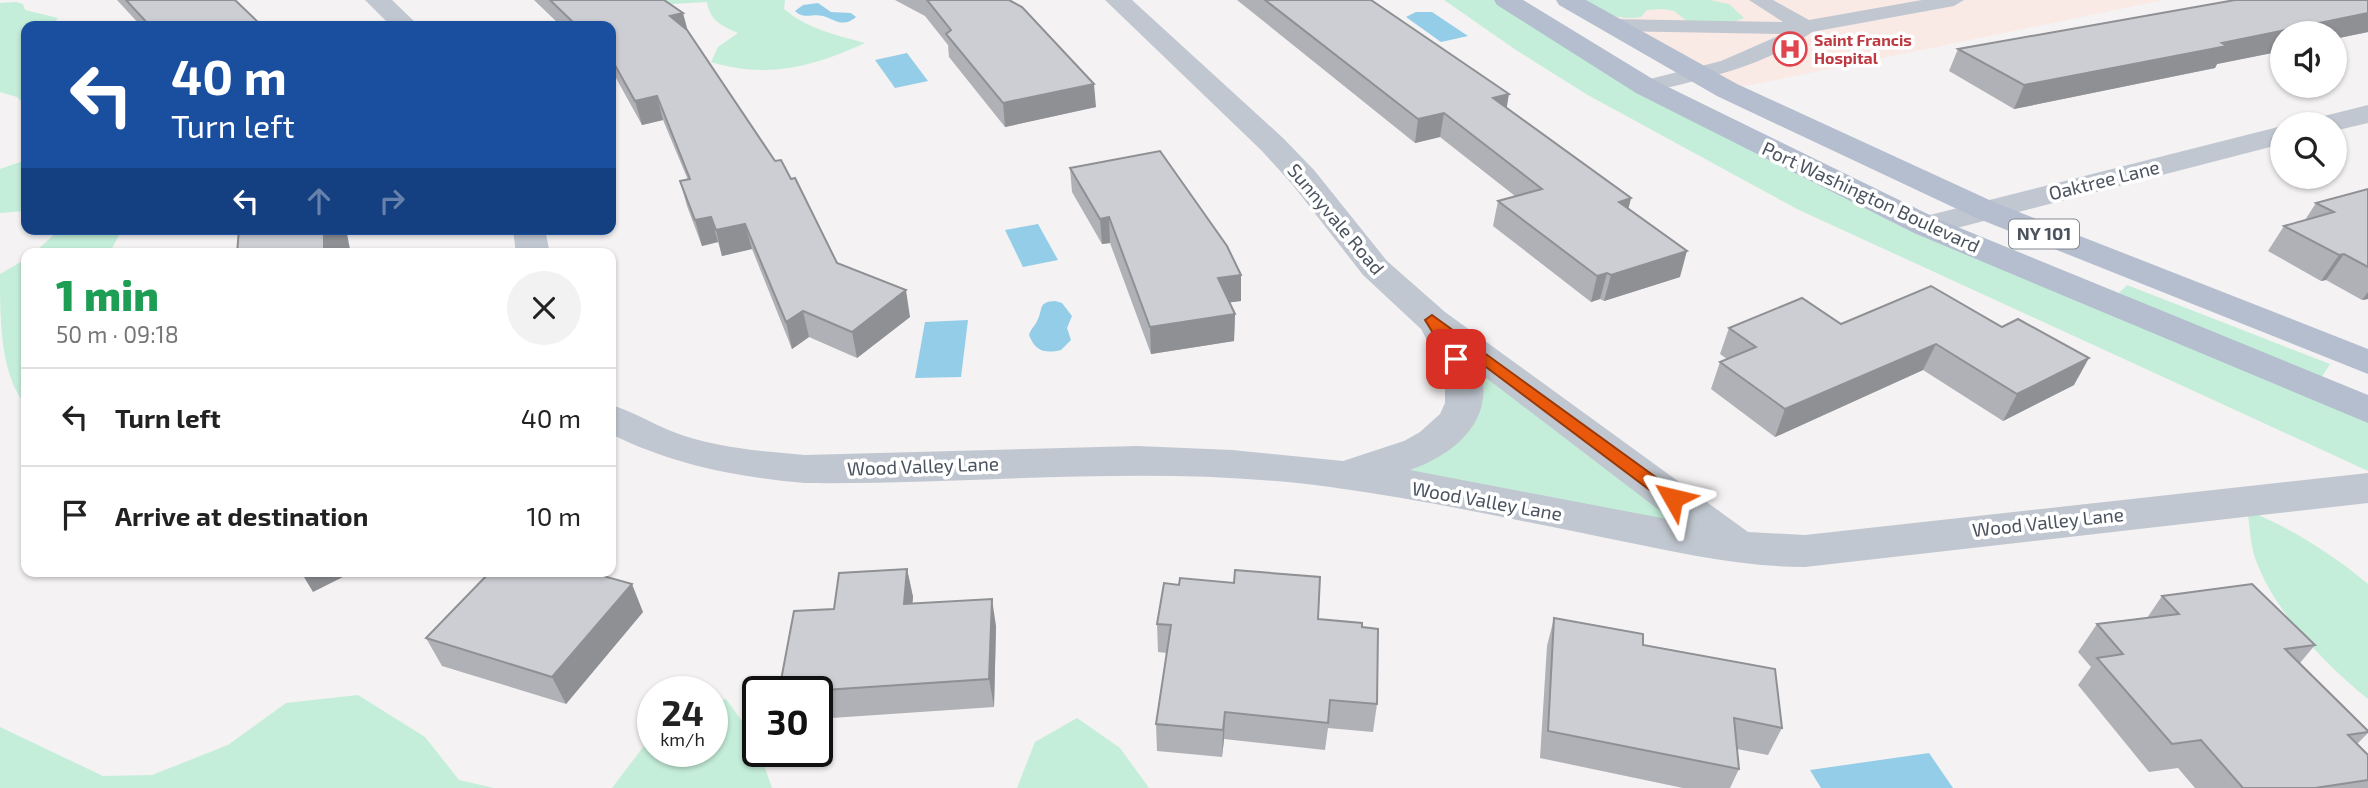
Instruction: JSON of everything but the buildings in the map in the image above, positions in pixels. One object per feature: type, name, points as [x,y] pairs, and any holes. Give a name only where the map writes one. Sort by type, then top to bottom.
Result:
[{"type":"main road","name":"Port Washington Boulevard","points":[[1506,0],[1646,87],[1926,226],[2368,410]]},
{"type":"main road","name":"Port Washington Boulevard","points":[[1568,0],[1696,74],[1985,211],[2368,362]]},
{"type":"street","points":[[377,0],[400,21]]},
{"type":"street","name":"Sunnyvale Road","points":[[1116,0],[1272,144],[1311,187],[1375,268],[1432,320],[1738,547]]},
{"type":"street","points":[[2347,119],[2368,114]]},
{"type":"street","name":"Oaktree Lane","points":[[1926,226],[2270,138]]},
{"type":"street","points":[[1342,474],[1387,465],[1418,452],[1457,419],[1465,403],[1464,382],[1456,359],[1432,320]]},
{"type":"street","name":"Wood Valley Lane","points":[[616,421],[636,433],[676,449],[738,462],[805,469],[905,469],[1075,461],[1187,461],[1342,474],[1771,551],[1805,551],[2368,488]]},
{"type":"lane","points":[[1759,0],[1806,27]]},
{"type":"lane","points":[[1611,25],[1727,29],[1806,27],[1954,0]]},
{"type":"lane","points":[[1646,87],[1696,74],[1783,44],[1806,27]]},
{"type":"shaded area","name":"Saint Francis Hospital","points":[[1568,0],[2164,0],[1727,90]]},
{"type":"green space","points":[[650,0],[785,0],[784,9],[803,22],[823,31],[865,43],[827,58],[790,68],[752,70],[732,67],[711,62],[718,47],[738,33],[714,18],[707,2],[672,4]]},
{"type":"green space","points":[[1444,0],[1506,0],[1722,127],[2368,411],[2368,471],[1797,209],[1586,94]]},
{"type":"green space","points":[[1579,0],[1710,0],[1729,4],[1744,18],[1731,23],[1688,22],[1674,11],[1663,9],[1647,10],[1641,17],[1624,18],[1601,12]]},
{"type":"green space","points":[[16,2],[23,4],[25,10],[58,18],[56,21],[21,21],[21,101],[17,97],[0,92],[0,3]]},
{"type":"green space","points":[[21,162],[21,211],[0,213],[0,169]]},
{"type":"green space","points":[[54,235],[119,235],[112,248],[39,248]]},
{"type":"green space","points":[[21,262],[21,398],[11,378],[3,345],[0,274]]},
{"type":"green space","points":[[2127,285],[2330,364],[2320,380],[2114,298]]},
{"type":"green space","points":[[1446,339],[1738,547],[1387,465],[1457,419]]},
{"type":"green space","points":[[2247,510],[2310,542],[2368,584],[2368,699],[2302,636],[2275,598],[2255,558]]},
{"type":"green space","points":[[358,695],[425,737],[459,780],[494,788],[0,788],[0,727],[103,776],[152,775],[228,745],[286,703]]},
{"type":"green space","points":[[728,702],[742,721],[742,767],[765,767],[772,788],[612,788],[637,755],[637,767],[728,767]]},
{"type":"green space","points":[[1077,718],[1120,748],[1149,788],[1017,788],[1035,742]]},
{"type":"water","points":[[818,3],[831,12],[851,13],[856,17],[843,23],[819,15],[805,16],[795,11],[803,5]]},
{"type":"water","points":[[1416,12],[1432,12],[1468,36],[1441,42],[1406,17]]},
{"type":"water","points":[[907,53],[928,81],[895,88],[875,60]]},
{"type":"water","points":[[1038,224],[1058,260],[1023,267],[1005,230]]},
{"type":"water","points":[[1055,301],[1062,303],[1072,316],[1067,328],[1071,340],[1061,350],[1050,352],[1034,345],[1029,335],[1043,304]]},
{"type":"water","points":[[968,320],[961,377],[915,378],[925,322]]},
{"type":"water","points":[[1929,753],[1953,788],[1821,788],[1810,770]]},
{"type":"place","name":"Saint Francis Hospital","points":[[1790,49]]},
{"type":"route","points":[[1456,359],[1432,320],[1673,498]]}]
